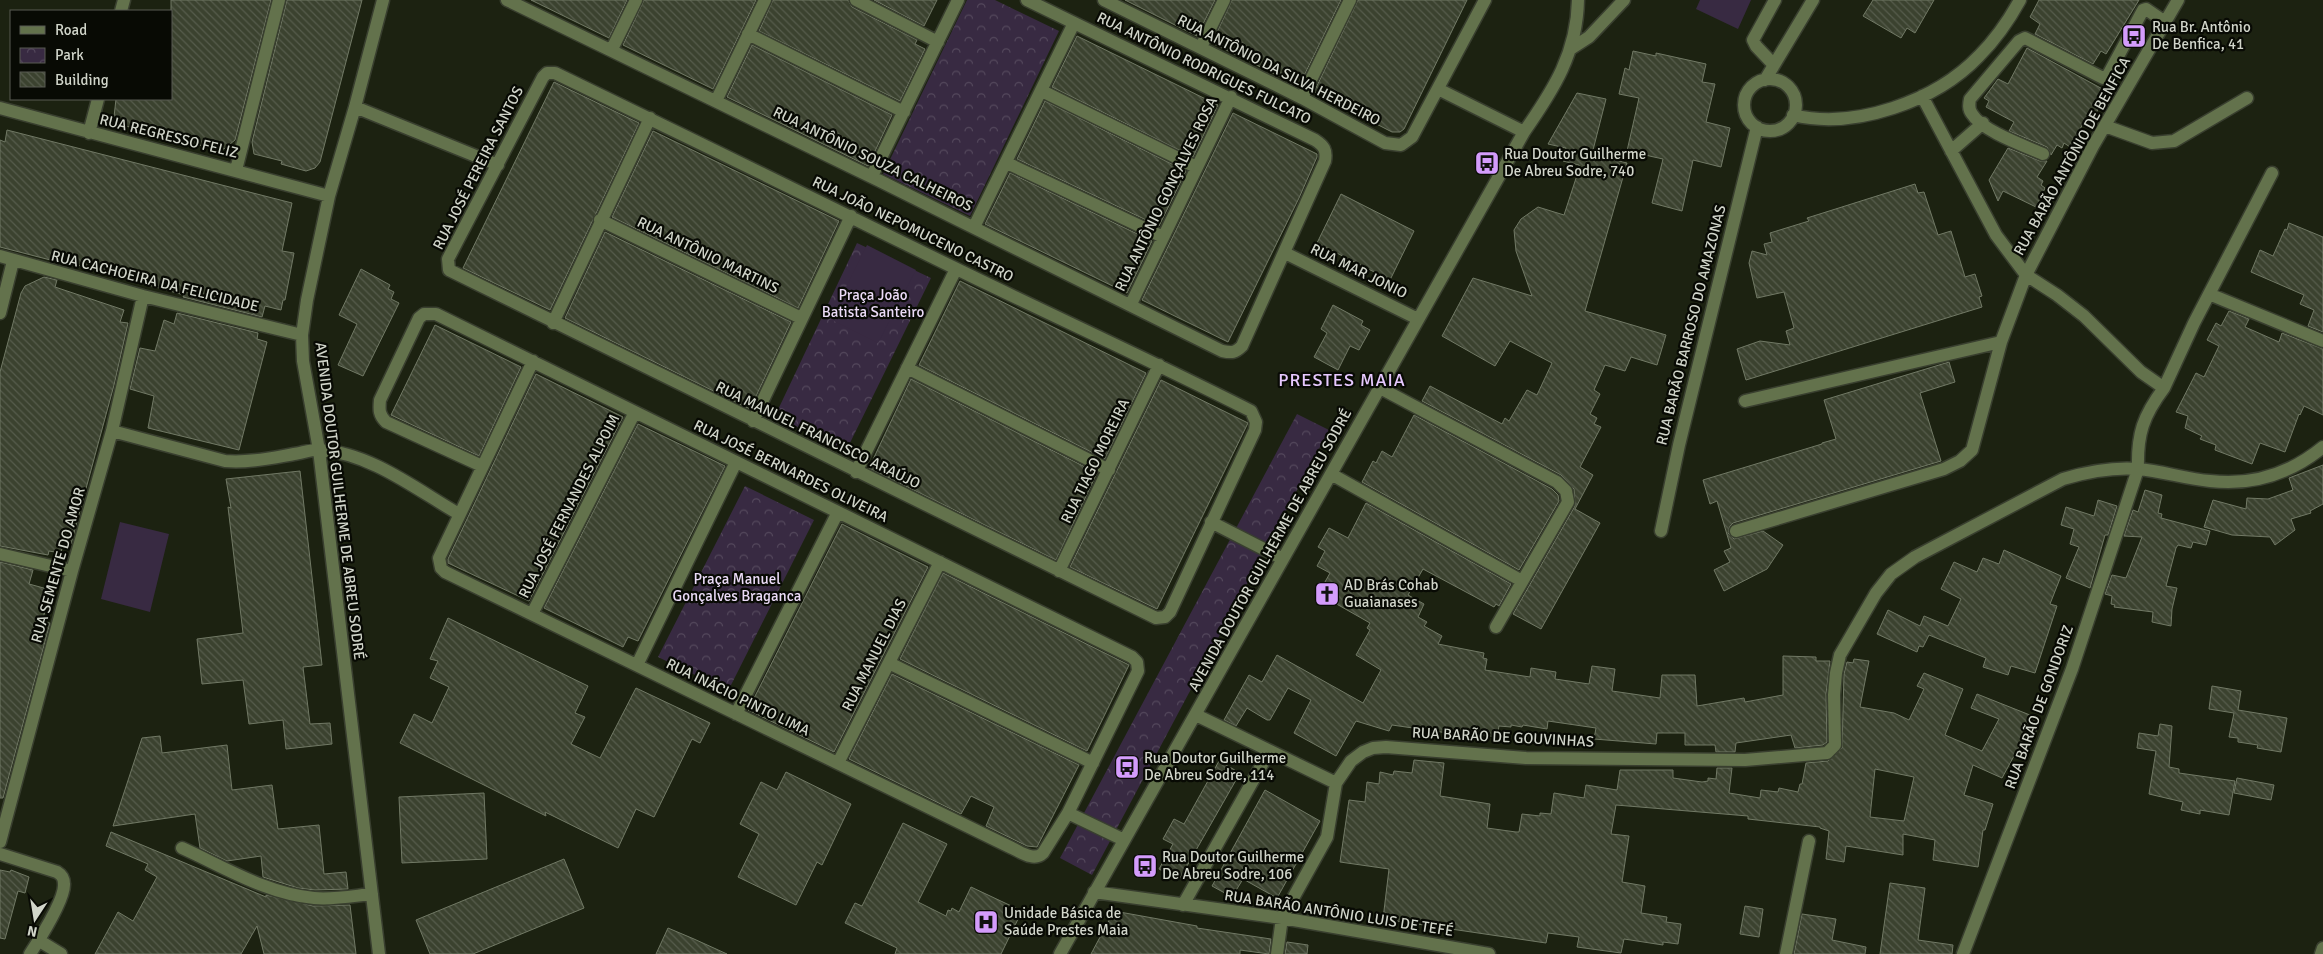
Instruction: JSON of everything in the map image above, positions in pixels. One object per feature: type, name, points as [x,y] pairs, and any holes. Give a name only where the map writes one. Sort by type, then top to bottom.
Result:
[{"type":"street","points":[[236,170],[279,0]]},
{"type":"street","name":"AVENIDA DOUTOR GUILHERME DE ABREU SODRÉ","points":[[379,954],[319,450],[303,361],[302,335],[307,300],[330,196],[356,108],[383,0]]},
{"type":"street","name":"RUA ANTÔNIO SOUZA CALHEIROS","points":[[507,0],[872,176],[1222,351],[1236,352],[1242,346],[1285,253]]},
{"type":"street","points":[[612,49],[636,0]]},
{"type":"street","points":[[716,101],[765,0]]},
{"type":"street","points":[[856,0],[938,42]]},
{"type":"street","points":[[872,176],[958,0]]},
{"type":"street","name":"RUA ANTÔNIO RODRIGUES FULCATO","points":[[1027,0],[1231,97],[1324,146],[1327,154],[1326,161],[1285,253]]},
{"type":"street","name":"RUA ANTÔNIO DA SILVA HERDEIRO","points":[[1104,0],[1302,98],[1385,143],[1401,145],[1412,137],[1438,88]]},
{"type":"street","points":[[1201,47],[1224,0]]},
{"type":"street","points":[[1302,98],[1350,0]]},
{"type":"street","points":[[1485,0],[1438,88],[1524,132]]},
{"type":"street","name":"AVENIDA DOUTOR GUILHERME DE ABREU SODRÉ","points":[[1060,954],[1524,132],[1562,72],[1572,48],[1578,17],[1578,0]]},
{"type":"street","points":[[1572,48],[1589,37],[1624,0]]},
{"type":"street","points":[[1774,65],[1756,46],[1753,40],[1775,0]]},
{"type":"street","points":[[1765,80],[1812,0]]},
{"type":"street","points":[[1793,115],[1817,119],[1857,117],[1879,112],[1922,96],[1962,71],[1978,57],[1995,38],[2020,0]]},
{"type":"street","name":"RUA BARÃO ANTÔNIO DE BENFICA","points":[[1736,531],[1944,469],[1960,461],[1972,450],[2001,342],[2026,275],[2105,126],[2178,0]]},
{"type":"street","points":[[2043,154],[1994,132],[1972,115],[1969,107],[1970,99],[2018,42],[2025,38],[2103,78],[2108,75],[2143,10],[2146,9],[2165,22]]},
{"type":"street","points":[[974,227],[1074,23]]},
{"type":"street","points":[[748,34],[904,112]]},
{"type":"street","name":"RUA JOÃO NEPOMUCENO CASTRO","points":[[543,77],[547,73],[555,73],[1251,411],[1256,422],[1255,430],[1211,522]]},
{"type":"street","name":"RUA JOSÉ PEREIRA SANTOS","points":[[452,273],[447,266],[448,259],[543,77]]},
{"type":"street","points":[[1765,80],[1779,81],[1791,90],[1795,101],[1793,115],[1788,123],[1779,129],[1771,131],[1756,127],[1746,115],[1745,100],[1753,86],[1765,80]]},
{"type":"street","points":[[1042,91],[1196,167]]},
{"type":"street","points":[[1922,96],[1996,235],[2026,275],[2057,295],[2084,316],[2141,372],[2164,388]]},
{"type":"street","name":"RUA ANTÔNIO GONÇALVES ROSA","points":[[1131,304],[1231,97]]},
{"type":"street","points":[[2105,126],[2152,143],[2174,141],[2247,98]]},
{"type":"street","points":[[89,133],[98,100]]},
{"type":"street","name":"RUA REGRESSO FELIZ","points":[[0,108],[330,196]]},
{"type":"street","points":[[356,108],[498,165]]},
{"type":"street","points":[[553,323],[600,220],[650,118]]},
{"type":"street","points":[[1951,151],[1982,123]]},
{"type":"street","name":"RUA BARÃO BARROSO DO AMAZONAS","points":[[1661,531],[1678,445],[1756,127]]},
{"type":"street","points":[[1007,163],[1163,237]]},
{"type":"street","name":"RUA BARÃO DE GONDORIZ","points":[[1963,954],[2072,669],[2138,469],[2137,448],[2143,421],[2150,407],[2164,388],[2272,173]]},
{"type":"street","points":[[753,421],[851,216]]},
{"type":"street","name":"RUA ANTÔNIO MARTINS","points":[[600,220],[801,318]]},
{"type":"street","name":"RUA MAR JONIO","points":[[1285,253],[1418,319]]},
{"type":"street","name":"RUA CACHOEIRA DA FELICIDADE","points":[[0,256],[143,296],[302,335]]},
{"type":"street","points":[[0,313],[13,261]]},
{"type":"street","points":[[856,472],[956,269]]},
{"type":"street","name":"RUA MANUEL FRANCISCO ARAÚJO","points":[[452,273],[1156,618],[1165,617],[1170,612],[1211,522]]},
{"type":"street","points":[[2210,294],[2323,341]]},
{"type":"street","name":"RUA SEMENTE DO AMOR","points":[[0,842],[72,571],[112,431],[143,296]]},
{"type":"street","name":"RUA JOSÉ BERNARDES OLIVEIRA","points":[[482,466],[386,422],[380,417],[380,400],[418,318],[424,314],[436,314],[1132,657],[1137,662],[1138,671],[1093,763]]},
{"type":"street","points":[[1745,402],[2001,342]]},
{"type":"street","points":[[112,431],[207,458],[225,461],[240,462],[319,450],[361,459],[459,514],[533,361]]},
{"type":"street","name":"RUA TIAGO MOREIRA","points":[[1060,571],[1159,365]]},
{"type":"street","points":[[907,368],[1109,470]]},
{"type":"street","points":[[1380,388],[1557,482],[1566,491],[1568,502],[1496,627]]},
{"type":"street","name":"RUA JOSÉ FERNANDES ALPOIM","points":[[532,614],[635,412]]},
{"type":"street","points":[[2138,469],[2210,482],[2253,482],[2280,474],[2306,461],[2323,447]]},
{"type":"street","points":[[637,665],[736,462]]},
{"type":"street","name":"RUA BARÃO DE GOUVINHAS","points":[[1336,783],[1351,761],[1363,752],[1374,748],[1526,758],[1746,760],[1827,753],[1836,745],[1834,695],[1840,654],[1876,593],[1891,574],[1914,557],[2063,479],[2085,472],[2138,469]]},
{"type":"street","points":[[1331,474],[1522,580]]},
{"type":"street","points":[[736,714],[838,512]]},
{"type":"street","name":"RUA INÁCIO PINTO LIMA","points":[[459,514],[439,558],[441,568],[445,572],[1033,857],[1043,854],[1068,813]]},
{"type":"street","points":[[1211,522],[1283,559]]},
{"type":"street","points":[[0,554],[72,571]]},
{"type":"street","name":"RUA MANUEL DIAS","points":[[838,764],[940,562]]},
{"type":"street","points":[[889,662],[1093,763],[1068,813],[1124,840]]},
{"type":"street","points":[[1196,715],[1336,783],[1327,837],[1282,918],[1277,954]]},
{"type":"street","points":[[1182,905],[1269,752]]},
{"type":"street","points":[[1786,954],[1809,841]]},
{"type":"street","points":[[182,848],[273,890],[294,896],[316,898],[372,894]]},
{"type":"street","points":[[0,854],[57,872],[63,876],[64,889],[30,954]]},
{"type":"street","name":"RUA BARÃO ANTÔNIO LUIS DE TEFÉ","points":[[1094,892],[1282,918],[1488,954]]},
{"type":"street","points":[[38,940],[61,954]]},
{"type":"street","points":[[2321,954],[2323,948]]},
{"type":"green space","points":[[967,0],[995,0],[1059,31],[970,216],[883,174]]},
{"type":"green space","points":[[1700,0],[1751,0],[1738,29],[1696,9]]},
{"type":"green space","name":"Praça João Batista Santeiro","points":[[857,243],[931,278],[846,451],[775,416]]},
{"type":"green space","points":[[867,245],[916,270],[878,343],[830,319]]},
{"type":"green space","points":[[1297,414],[1329,430],[1092,875],[1060,858]]},
{"type":"green space","name":"Praça Manuel Gonçalves Braganca","points":[[745,486],[814,520],[728,691],[658,657]]},
{"type":"green space","points":[[120,522],[169,534],[150,612],[101,599]]},
{"type":"building","points":[[171,0],[271,0],[235,140],[224,149],[207,147],[118,124],[114,117],[116,100],[172,100]]},
{"type":"building","points":[[287,0],[362,0],[320,162],[315,168],[306,171],[281,164],[282,161],[254,154],[252,142]]},
{"type":"building","points":[[531,0],[627,0],[609,38]]},
{"type":"building","points":[[644,0],[756,0],[713,89],[623,45]]},
{"type":"building","points":[[773,0],[848,0],[852,7],[917,40],[915,44],[925,49],[900,101],[759,31]]},
{"type":"building","points":[[874,0],[937,0],[924,26]]},
{"type":"building","points":[[1125,0],[1215,0],[1197,36]]},
{"type":"building","points":[[1232,0],[1341,0],[1299,86],[1212,43]]},
{"type":"building","points":[[1358,0],[1467,0],[1404,129],[1400,132],[1392,132],[1314,92]]},
{"type":"building","points":[[1873,0],[1934,0],[1915,33],[1907,28],[1901,38],[1863,16]]},
{"type":"building","points":[[2039,0],[2139,0],[2106,54],[2101,51],[2093,64],[2035,34],[2040,24],[2030,17]]},
{"type":"building","points":[[1077,36],[1218,105],[1193,157],[1052,87]]},
{"type":"building","points":[[752,45],[892,115],[868,166],[727,97]]},
{"type":"building","points":[[2027,48],[2108,92],[2089,125],[2084,122],[2070,147],[2064,143],[2062,148],[2057,145],[2051,155],[2047,147],[2009,131],[2014,122],[1986,107],[1989,101],[1984,98],[1998,79],[2008,84]]},
{"type":"building","points":[[1633,51],[1656,56],[1656,53],[1706,64],[1702,82],[1715,84],[1706,122],[1730,128],[1721,167],[1693,160],[1682,211],[1652,203],[1663,159],[1627,151],[1639,98],[1619,94],[1625,68],[1629,70]]},
{"type":"building","points":[[554,82],[639,123],[550,310],[463,268]]},
{"type":"building","points":[[1577,93],[1606,99],[1592,154],[1627,163],[1585,311],[1666,335],[1657,365],[1631,357],[1625,371],[1605,365],[1594,390],[1600,394],[1590,414],[1597,418],[1594,424],[1601,427],[1580,467],[1593,475],[1575,509],[1600,523],[1541,629],[1513,614],[1575,506],[1574,489],[1561,475],[1422,401],[1430,386],[1502,424],[1505,418],[1509,421],[1527,390],[1537,395],[1552,363],[1510,341],[1495,366],[1442,336],[1473,278],[1532,296],[1516,251],[1514,230],[1521,219],[1538,207],[1564,215],[1579,165],[1563,161],[1566,148],[1548,144]]},
{"type":"building","points":[[1045,101],[1186,171],[1159,226],[1017,159]]},
{"type":"building","points":[[1233,113],[1317,154],[1317,157],[1299,198],[1228,342],[1142,300]]},
{"type":"building","points":[[7,130],[292,203],[282,251],[294,253],[285,300],[283,300],[281,310],[265,306],[262,317],[183,297],[184,295],[63,261],[62,263],[0,247],[0,140],[5,142]]},
{"type":"building","points":[[653,131],[839,221],[798,308],[612,217]]},
{"type":"building","points":[[2008,148],[2040,161],[2047,161],[2037,177],[2043,181],[2041,185],[2045,188],[2036,207],[2003,191],[1998,201],[1989,180]]},
{"type":"building","points":[[1010,173],[1152,241],[1127,293],[985,224]]},
{"type":"building","points":[[1915,184],[1918,193],[1924,192],[1938,235],[1951,231],[1965,277],[1975,274],[1982,296],[1979,297],[1982,307],[1746,380],[1737,349],[1760,341],[1790,345],[1786,331],[1794,328],[1784,292],[1757,298],[1749,263],[1752,251],[1767,255],[1764,244],[1772,242],[1770,233],[1809,221],[1807,218]]},
{"type":"building","points":[[1341,194],[1414,231],[1390,280],[1317,243]]},
{"type":"building","points":[[2289,223],[2323,237],[2323,332],[2308,326],[2314,310],[2300,304],[2304,295],[2251,272],[2260,250],[2273,256]]},
{"type":"building","points":[[605,232],[791,322],[750,409],[565,318]]},
{"type":"building","points":[[361,269],[390,285],[388,289],[394,292],[391,299],[399,303],[363,376],[338,365],[357,324],[339,315]]},
{"type":"building","points":[[44,277],[57,280],[55,287],[124,310],[120,322],[128,323],[114,385],[71,544],[63,543],[61,553],[49,551],[48,555],[0,546],[0,372],[21,293],[25,286]]},
{"type":"building","points":[[960,281],[1146,373],[1105,459],[919,365]]},
{"type":"building","points":[[1333,305],[1363,321],[1361,325],[1370,330],[1359,350],[1350,346],[1338,370],[1314,357],[1327,333],[1321,329]]},
{"type":"building","points":[[2229,311],[2249,319],[2245,327],[2279,342],[2282,333],[2323,349],[2323,415],[2304,406],[2299,414],[2285,452],[2260,443],[2252,464],[2215,450],[2216,445],[2200,439],[2202,436],[2185,428],[2188,416],[2176,412],[2196,373],[2204,377],[2219,346],[2207,340],[2216,323],[2221,326]]},
{"type":"building","points":[[177,313],[258,333],[257,339],[267,342],[239,450],[148,428],[154,396],[130,389],[140,348],[155,351],[164,320],[174,324]]},
{"type":"building","points":[[435,325],[521,367],[479,456],[391,415]]},
{"type":"building","points":[[1949,362],[1955,382],[1920,393],[1941,461],[1733,523],[1728,533],[1734,539],[1763,531],[1783,545],[1767,569],[1724,591],[1714,570],[1730,562],[1724,551],[1731,548],[1717,501],[1710,504],[1703,480],[1836,439],[1824,400]]},
{"type":"building","points":[[536,374],[623,417],[529,601],[448,563],[448,559]]},
{"type":"building","points":[[911,379],[1097,473],[1056,560],[869,468]]},
{"type":"building","points":[[1161,380],[1248,423],[1157,609],[1070,567]]},
{"type":"building","points":[[1414,415],[1552,489],[1558,495],[1559,501],[1519,570],[1362,482],[1373,461],[1376,463],[1382,451],[1392,457]]},
{"type":"building","points":[[638,424],[725,466],[638,641],[628,637],[623,647],[544,608]]},
{"type":"building","points":[[2323,465],[2323,504],[2310,511],[2311,513],[2291,519],[2295,530],[2275,545],[2270,537],[2232,535],[2204,527],[2213,500],[2246,509],[2247,498],[2268,499],[2293,490],[2289,478]]},
{"type":"building","points":[[300,471],[322,665],[303,667],[310,724],[330,723],[332,744],[286,749],[283,720],[249,724],[243,680],[202,684],[197,639],[243,633],[228,507],[231,508],[226,479]]},
{"type":"building","points":[[2145,490],[2162,495],[2158,513],[2162,514],[2161,518],[2210,531],[2206,545],[2193,542],[2191,548],[2178,545],[2176,548],[2166,586],[2177,588],[2172,609],[2171,626],[2152,622],[2153,612],[2114,607],[2115,605],[2111,604],[2112,596],[2105,594],[2112,575],[2126,578],[2142,537],[2124,536],[2133,510],[2138,512]]},
{"type":"building","points":[[2098,500],[2117,506],[2108,535],[2105,535],[2090,588],[2066,578],[2079,547],[2070,544],[2074,529],[2061,525],[2066,507],[2094,516]]},
{"type":"building","points":[[1366,503],[1511,584],[1499,606],[1496,604],[1494,607],[1423,569],[1408,595],[1424,604],[1418,617],[1427,622],[1424,626],[1442,636],[1438,644],[1484,653],[1483,658],[1487,659],[1485,670],[1530,677],[1531,668],[1556,672],[1555,679],[1589,684],[1592,666],[1615,669],[1612,691],[1660,698],[1662,675],[1695,675],[1697,706],[1744,698],[1745,702],[1783,695],[1783,656],[1816,657],[1816,661],[1830,661],[1826,694],[1827,742],[1823,745],[1795,748],[1791,735],[1736,743],[1735,752],[1716,752],[1715,745],[1685,745],[1685,733],[1657,733],[1656,744],[1594,739],[1596,728],[1548,721],[1547,729],[1523,725],[1522,727],[1511,725],[1511,727],[1499,726],[1497,737],[1462,732],[1462,735],[1392,725],[1389,731],[1356,721],[1336,756],[1294,733],[1311,700],[1288,688],[1270,720],[1247,708],[1236,726],[1224,720],[1249,675],[1262,682],[1277,655],[1363,703],[1381,670],[1356,655],[1370,630],[1367,628],[1370,623],[1326,598],[1329,593],[1321,589],[1330,573],[1317,566],[1325,551],[1318,547],[1329,528],[1348,538]]},
{"type":"building","points":[[842,524],[928,567],[834,752],[748,710]]},
{"type":"building","points":[[2004,550],[2061,576],[2050,604],[2057,606],[2035,673],[2011,666],[2008,675],[1983,667],[1986,658],[1929,635],[1923,647],[1919,646],[1917,652],[1877,634],[1888,610],[1920,626],[1924,616],[1948,626],[1961,599],[1941,589],[1954,562],[1977,572],[1983,558],[1999,564]]},
{"type":"building","points":[[0,562],[33,570],[29,584],[51,590],[42,622],[50,623],[3,798],[0,798]]},
{"type":"building","points":[[943,573],[1129,665],[1087,751],[900,659]]},
{"type":"building","points":[[448,618],[588,686],[575,713],[585,717],[571,744],[600,758],[636,688],[710,723],[700,743],[692,739],[654,817],[636,809],[618,848],[545,812],[546,816],[400,743],[414,714],[432,723],[449,687],[430,678],[438,661],[430,659]]},
{"type":"building","points":[[1854,659],[1869,661],[1860,707],[1894,713],[1909,720],[1924,689],[1917,686],[1924,673],[1963,689],[1945,735],[1982,751],[1999,719],[1971,708],[1977,694],[2040,719],[2034,737],[2026,734],[2002,778],[1973,765],[1964,795],[1993,804],[1985,830],[1983,830],[1978,867],[1933,860],[1935,840],[1903,834],[1903,855],[1846,846],[1844,862],[1826,859],[1829,831],[1820,827],[1748,819],[1748,816],[1616,805],[1611,834],[1629,836],[1622,882],[1645,886],[1641,913],[1667,917],[1666,922],[1681,924],[1678,944],[1663,942],[1663,945],[1624,939],[1621,953],[1577,947],[1579,937],[1548,933],[1546,943],[1383,919],[1389,869],[1340,862],[1349,800],[1365,802],[1367,782],[1379,784],[1380,772],[1393,775],[1394,771],[1412,773],[1414,760],[1444,763],[1440,796],[1490,804],[1487,828],[1516,832],[1519,832],[1522,814],[1540,816],[1540,813],[1551,814],[1554,793],[1584,798],[1586,785],[1617,790],[1620,770],[1673,770],[1673,778],[1702,782],[1708,781],[1708,778],[1716,779],[1717,768],[1732,768],[1729,793],[1760,798],[1761,790],[1778,792],[1779,788],[1798,792],[1800,784],[1802,784],[1806,763],[1828,761],[1842,748],[1844,674],[1847,662],[1853,663]],"holes":[[[1875,769],[1914,777],[1904,821],[1870,817]]]},
{"type":"building","points":[[892,674],[1079,765],[1037,847],[1027,846],[986,826],[994,807],[971,796],[961,814],[849,759]]},
{"type":"building","points":[[2212,686],[2241,691],[2238,710],[2287,718],[2281,752],[2257,748],[2258,745],[2238,742],[2238,738],[2229,737],[2234,713],[2209,709]]},
{"type":"building","points":[[2160,724],[2172,726],[2169,767],[2179,769],[2179,773],[2235,781],[2229,815],[2200,810],[2200,814],[2181,810],[2183,802],[2149,794],[2156,751],[2137,748],[2139,733],[2158,736]]},
{"type":"building","points":[[160,736],[162,753],[227,745],[232,790],[272,785],[278,829],[319,825],[324,874],[346,872],[348,889],[315,890],[298,888],[263,877],[261,856],[227,861],[200,848],[195,814],[113,826],[142,738]]},
{"type":"building","points":[[1219,761],[1240,773],[1179,880],[1159,869],[1173,844],[1163,839],[1174,819],[1184,824]]},
{"type":"building","points":[[786,772],[851,804],[822,865],[817,862],[796,905],[738,877],[759,834],[740,824],[761,782],[777,790]]},
{"type":"building","points":[[2237,778],[2274,785],[2271,800],[2234,793]]},
{"type":"building","points":[[1265,790],[1320,821],[1277,898],[1243,879],[1232,897],[1212,886]]},
{"type":"building","points":[[484,793],[487,859],[402,863],[399,797]]},
{"type":"building","points":[[903,823],[947,844],[918,902],[946,916],[948,910],[951,911],[952,908],[959,912],[971,887],[1022,911],[1001,954],[895,954],[897,948],[845,923],[855,903],[862,906]]},
{"type":"building","points":[[111,832],[266,897],[266,895],[313,906],[350,905],[356,954],[264,954],[257,926],[241,954],[95,954],[118,912],[133,921],[157,877],[145,870],[148,864],[106,846]]},
{"type":"building","points":[[564,859],[584,908],[473,954],[430,954],[416,920]]},
{"type":"building","points":[[0,870],[10,872],[11,870],[29,877],[25,893],[18,891],[5,939],[0,938]]},
{"type":"building","points":[[1890,883],[1925,888],[1918,940],[1953,945],[1952,954],[1880,954]]},
{"type":"building","points":[[1745,906],[1763,909],[1759,937],[1740,934]]},
{"type":"building","points":[[1114,911],[1197,926],[1197,928],[1271,939],[1269,954],[1240,950],[1240,954],[1091,954]]},
{"type":"building","points":[[1802,914],[1836,919],[1832,940],[1866,947],[1865,954],[1794,954]]},
{"type":"building","points":[[668,928],[694,939],[727,954],[656,954]]},
{"type":"building","points":[[1287,942],[1308,945],[1307,954],[1285,954]]},
{"type":"place","name":"Rua Br. Antônio De Benfica, 41","points":[[2134,36]]},
{"type":"place","name":"Rua Doutor Guilherme De Abreu Sodre, 740","points":[[1487,163]]},
{"type":"place","name":"AD Brás Cohab Guaianases","points":[[1327,594]]},
{"type":"place","name":"Rua Doutor Guilherme De Abreu Sodre, 114","points":[[1127,767]]},
{"type":"place","name":"Rua Doutor Guilherme De Abreu Sodre, 106","points":[[1145,866]]},
{"type":"place","name":"Unidade Básica de Saúde Prestes Maia","points":[[986,922]]},
{"type":"district","name":"PRESTES MAIA","points":[[1342,380]]}]
